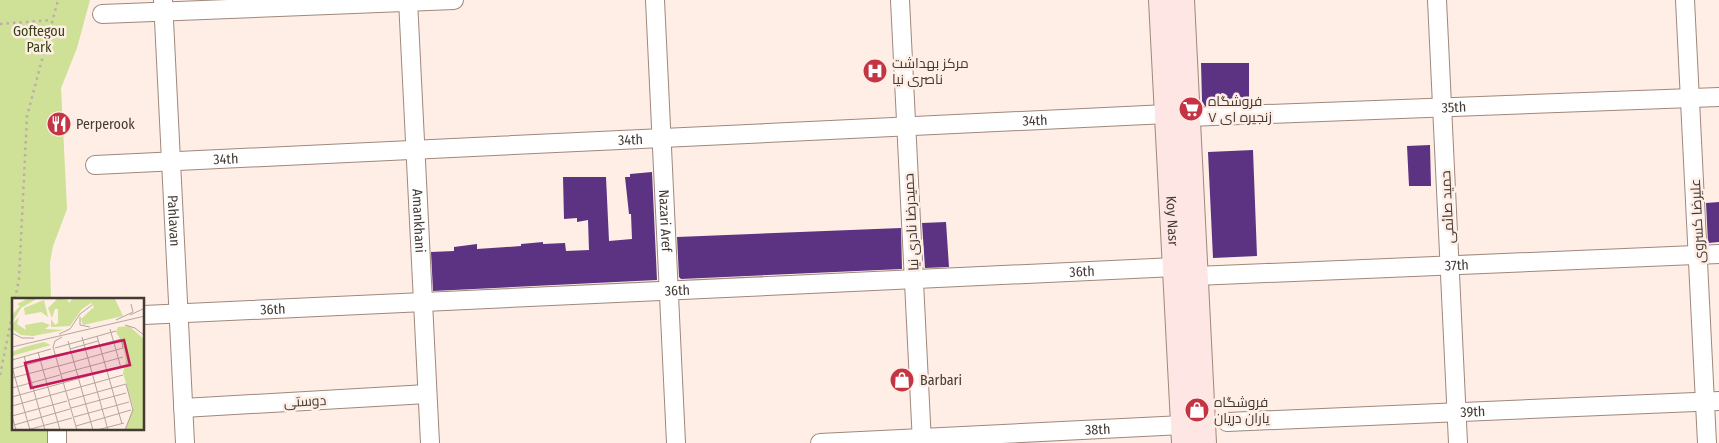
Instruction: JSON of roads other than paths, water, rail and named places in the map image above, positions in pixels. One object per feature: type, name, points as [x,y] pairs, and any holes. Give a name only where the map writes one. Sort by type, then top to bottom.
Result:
[{"type":"main road","name":"Koy Nasr","points":[[1161,0],[1178,116]]},
{"type":"main road","name":"Koy Nasr","points":[[1182,0],[1178,116],[1185,271],[1184,434]]},
{"type":"main road","name":"Koy Nasr","points":[[1185,271],[1204,443]]},
{"type":"street","points":[[102,14],[163,6],[454,0]]},
{"type":"street","name":"Nazari Aref","points":[[655,0],[676,443]]},
{"type":"street","name":"حمیدرضا نادری نیا","points":[[900,0],[922,440]]},
{"type":"street","name":"حمید صائمی","points":[[1437,0],[1458,443]]},
{"type":"street","name":"علیرضا کسروی","points":[[1686,0],[1698,254],[1712,401],[1707,443]]},
{"type":"street","name":"Amankhani","points":[[408,1],[430,443]]},
{"type":"street","name":"Pahlavan","points":[[163,6],[185,443]]},
{"type":"street","name":"35th","points":[[1178,116],[1719,97]]},
{"type":"street","name":"34th","points":[[95,165],[906,126],[1178,116]]},
{"type":"street","name":"37th","points":[[1185,271],[1450,265],[1719,254]]},
{"type":"street","name":"36th","points":[[145,315],[914,279],[1185,271]]},
{"type":"street","name":"دوستی","points":[[183,408],[427,394]]},
{"type":"street","name":"39th","points":[[1227,422],[1712,401]]},
{"type":"street","points":[[57,430],[57,443]]},
{"type":"street","name":"38th","points":[[820,443],[1184,434]]},
{"type":"place","name":"مرکز بهداشت ناصری نیا","points":[[875,71]]},
{"type":"place","name":"فروشگاه زنجیره ای ۷","points":[[1191,109]]},
{"type":"place","name":"Perperook","points":[[59,124]]},
{"type":"place","name":"Barbari","points":[[902,380]]},
{"type":"place","name":"فروشگاه یاران دریان","points":[[1197,410]]},
{"type":"park label","name":"Goftegou Park","points":[[39,40]]}]
